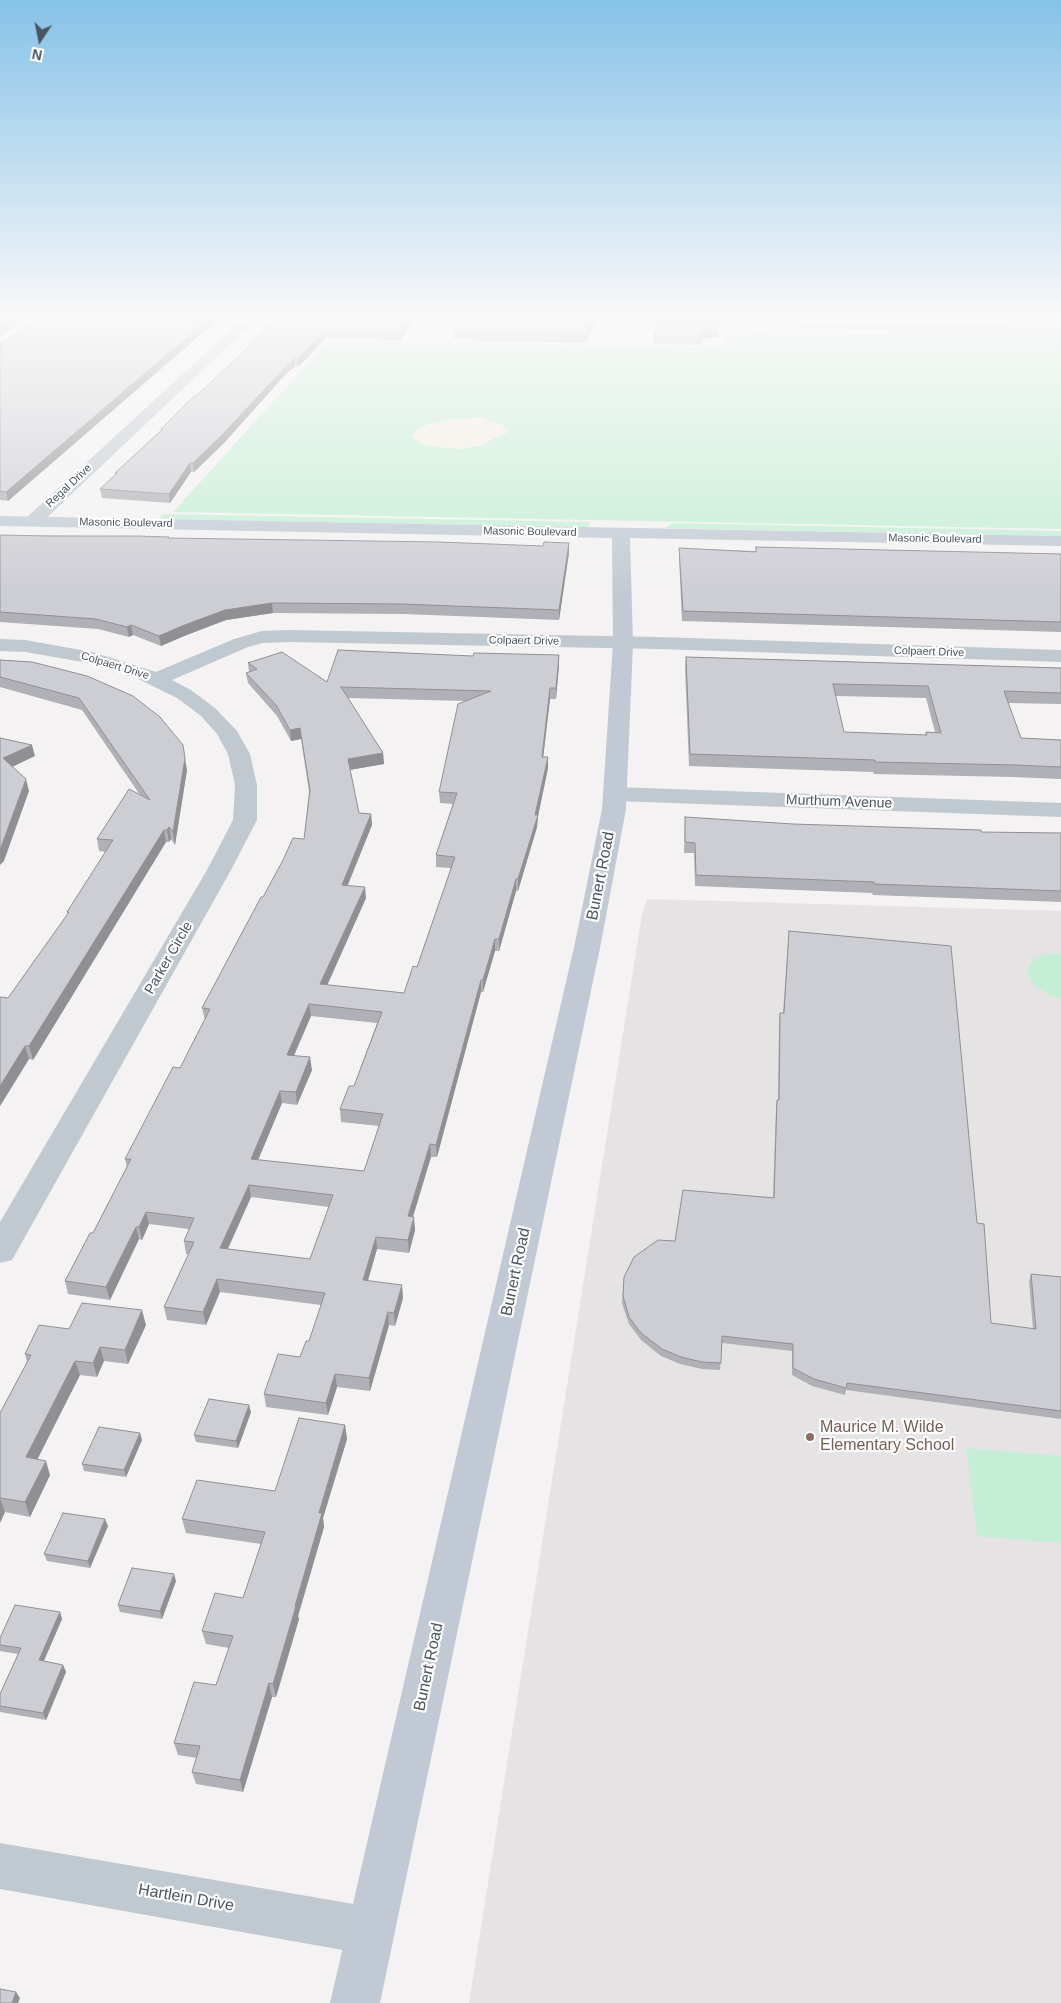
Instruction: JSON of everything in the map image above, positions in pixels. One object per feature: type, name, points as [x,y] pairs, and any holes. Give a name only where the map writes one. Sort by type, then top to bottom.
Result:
[{"type":"street","name":"Regal Drive","points":[[33,521],[153,409]]},
{"type":"street","name":"Masonic Boulevard","points":[[0,521],[1061,541]]},
{"type":"street","name":"Bunert Road","points":[[356,2003],[588,943],[616,794],[623,643],[621,534]]},
{"type":"street","name":"Colpaert Drive","points":[[0,645],[25,646],[73,653],[114,664],[157,679],[223,650],[262,637],[327,636],[623,643],[1061,656]]},
{"type":"street","name":"Parker Circle","points":[[0,1250],[219,870],[245,820],[246,785],[239,754],[226,731],[208,712],[184,694],[157,679]]},
{"type":"street","name":"Murthum Avenue","points":[[616,794],[1061,810]]},
{"type":"street","name":"Hartlein Drive","points":[[0,1866],[371,1931]]},
{"type":"shaded area","name":"Maurice M. Wilde Elementary School","points":[[647,899],[1061,911],[1061,2003],[469,2003],[642,914]]},
{"type":"green space","points":[[266,409],[1061,409],[1061,529],[173,512]]},
{"type":"green space","points":[[162,514],[590,523],[588,527],[159,519]]},
{"type":"green space","points":[[672,523],[1061,531],[1061,536],[665,528]]},
{"type":"green space","points":[[1050,953],[1061,954],[1061,998],[1052,996],[1032,984],[1027,971],[1033,959]]},
{"type":"green space","points":[[966,1448],[1061,1456],[1061,1543],[977,1536]]},
{"type":"sand","points":[[471,417],[485,418],[488,421],[503,424],[502,427],[508,429],[506,434],[500,434],[498,438],[494,438],[484,445],[460,449],[426,446],[412,436],[417,430],[428,424],[452,419],[470,419]]},
{"type":"building","points":[[0,409],[103,409],[6,492],[0,491]]},
{"type":"building","points":[[181,409],[246,409],[193,463],[190,463],[169,494],[100,489],[163,429],[161,429]]},
{"type":"building","points":[[0,535],[439,542],[543,546],[544,542],[569,543],[559,610],[402,604],[272,603],[225,610],[159,636],[131,625],[127,627],[96,619],[0,612]]},
{"type":"building","points":[[756,547],[1061,554],[1061,622],[683,611],[679,548],[756,552]]},
{"type":"building","points":[[338,650],[473,656],[474,653],[559,655],[556,688],[550,688],[542,757],[548,757],[535,815],[538,815],[518,879],[516,879],[499,939],[495,939],[483,980],[481,980],[436,1145],[430,1144],[408,1216],[414,1217],[408,1240],[376,1237],[363,1280],[402,1285],[394,1313],[388,1312],[369,1378],[335,1374],[326,1403],[264,1394],[278,1354],[300,1357],[306,1341],[309,1341],[325,1293],[217,1279],[203,1312],[164,1307],[194,1242],[184,1241],[194,1218],[146,1212],[139,1227],[136,1227],[106,1287],[65,1281],[90,1233],[93,1233],[131,1159],[125,1159],[173,1067],[180,1068],[210,1009],[202,1008],[261,897],[263,897],[293,838],[304,839],[310,790],[300,728],[290,730],[276,705],[246,673],[257,669],[248,663],[282,652],[327,682]],"holes":[[[341,687],[491,691],[458,704],[439,792],[457,793],[436,855],[455,857],[417,967],[413,966],[404,993],[320,984],[365,887],[342,885],[371,814],[359,813],[348,759],[383,753]],[[309,1004],[382,1012],[354,1086],[349,1086],[340,1109],[383,1114],[364,1171],[251,1159],[280,1091],[296,1092],[310,1057],[287,1055]],[[249,1185],[333,1195],[310,1259],[220,1248]]]},
{"type":"building","points":[[686,657],[1061,668],[1061,693],[1004,691],[1021,738],[1061,740],[1061,767],[875,762],[875,760],[690,754]],"holes":[[[833,684],[928,686],[941,733],[926,732],[927,735],[844,732]]]},
{"type":"building","points":[[0,660],[32,662],[87,676],[133,696],[160,717],[183,745],[185,758],[173,832],[169,827],[167,830],[164,830],[29,1046],[25,1046],[0,1086],[0,997],[8,998],[69,912],[67,912],[113,840],[97,839],[129,789],[150,800],[79,698],[0,677]]},
{"type":"building","points":[[0,738],[32,745],[3,758],[26,779],[0,850]]},
{"type":"building","points":[[685,817],[793,824],[981,830],[981,832],[1061,833],[1061,891],[696,875],[695,843],[685,842]]},
{"type":"building","points":[[789,931],[951,946],[977,1223],[984,1224],[991,1323],[1036,1329],[1031,1274],[1061,1277],[1061,1411],[847,1383],[846,1388],[814,1379],[793,1368],[793,1344],[722,1336],[721,1363],[702,1362],[681,1357],[662,1349],[641,1333],[629,1317],[623,1296],[624,1277],[634,1257],[658,1240],[675,1241],[683,1190],[774,1198],[777,1100],[779,1100],[780,1013],[784,1013]]},
{"type":"building","points":[[82,1303],[142,1310],[125,1350],[100,1347],[93,1363],[75,1361],[26,1457],[46,1461],[25,1502],[0,1498],[0,1413],[31,1355],[25,1354],[39,1325],[69,1329]]},
{"type":"building","points":[[209,1399],[249,1405],[236,1441],[194,1435]]},
{"type":"building","points":[[299,1418],[345,1425],[273,1684],[269,1683],[240,1780],[192,1772],[200,1746],[174,1743],[194,1682],[216,1685],[233,1636],[202,1631],[215,1593],[243,1598],[265,1532],[182,1519],[197,1480],[275,1491]]},
{"type":"building","points":[[99,1427],[140,1433],[124,1470],[82,1464]]},
{"type":"building","points":[[63,1513],[105,1519],[88,1561],[44,1554]]},
{"type":"building","points":[[132,1568],[174,1574],[160,1611],[118,1605]]},
{"type":"building","points":[[15,1605],[60,1612],[39,1660],[63,1665],[43,1713],[0,1706],[0,1694],[21,1648],[0,1645],[0,1638]]},
{"type":"building","points":[[0,1989],[16,1992],[12,2003],[0,2003]]},
{"type":"place","name":"Maurice M. Wilde Elementary School","points":[[810,1437]]}]
